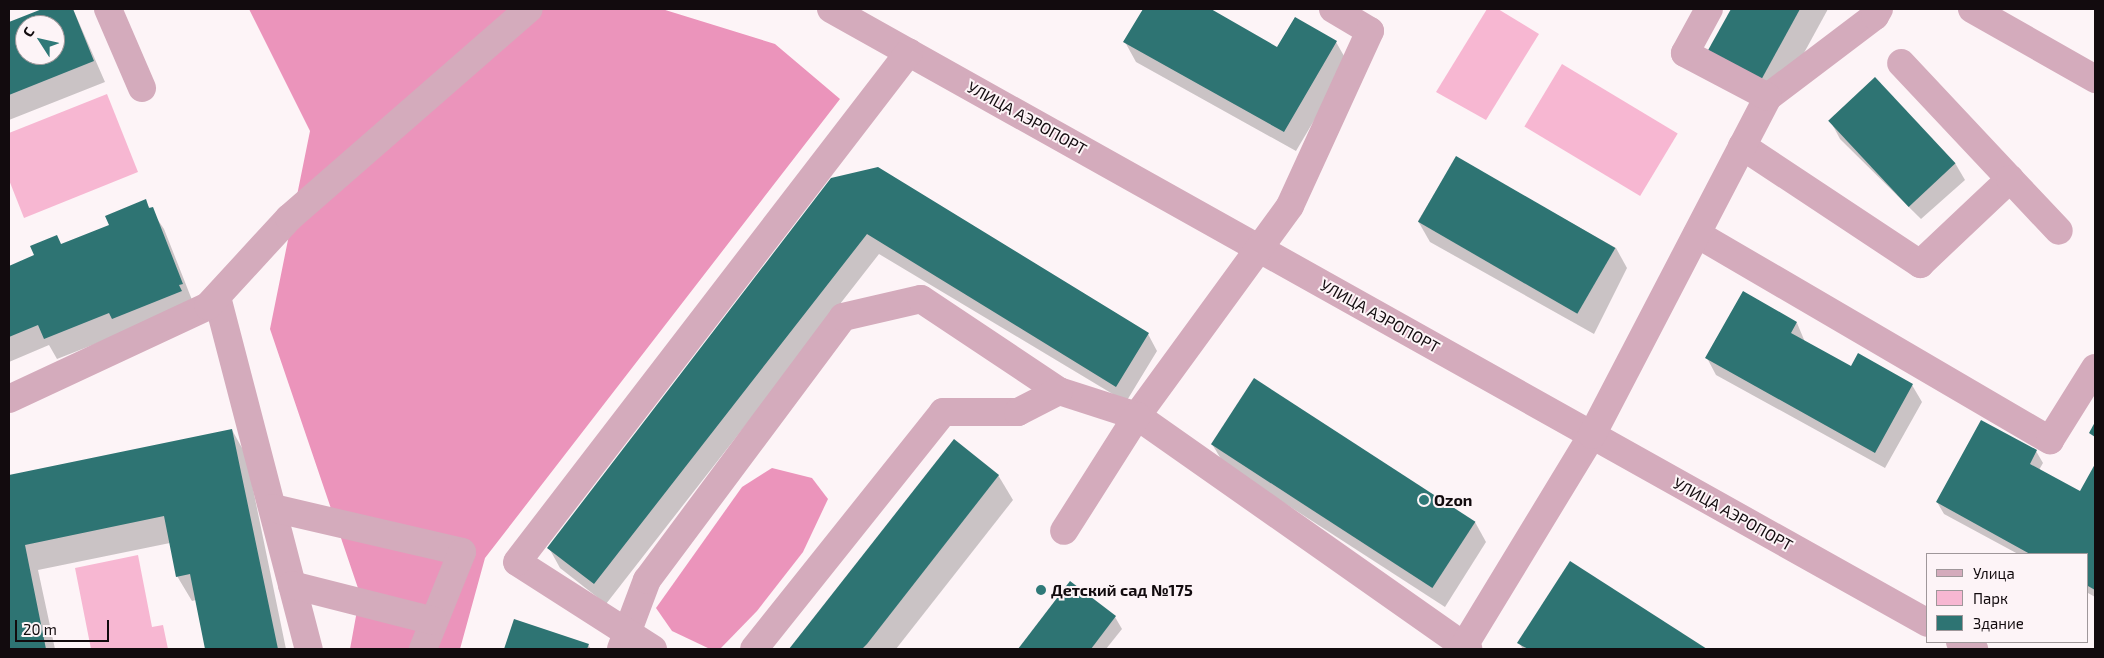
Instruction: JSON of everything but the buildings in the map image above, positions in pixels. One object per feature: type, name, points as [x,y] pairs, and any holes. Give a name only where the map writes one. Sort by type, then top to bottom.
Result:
[{"type":"street","points":[[108,9],[142,88]]},
{"type":"street","points":[[9,399],[208,306],[289,218],[529,9]]},
{"type":"street","name":"УЛИЦА АЭРОПОРТ","points":[[831,9],[1926,623]]},
{"type":"street","points":[[1064,531],[1137,416],[1261,249],[1290,206],[1370,31],[1333,9]]},
{"type":"street","points":[[1709,9],[1685,53],[1768,97]]},
{"type":"street","points":[[625,640],[647,580],[843,317],[921,299],[1059,391],[1137,416],[1464,648],[1592,435],[1768,97],[1875,16],[1879,9]]},
{"type":"street","points":[[1972,9],[2095,79]]},
{"type":"street","points":[[653,649],[625,640],[518,562],[909,52]]},
{"type":"street","points":[[1901,63],[2058,231]]},
{"type":"street","points":[[1742,146],[1920,264],[2010,179]]},
{"type":"street","points":[[1697,234],[2050,440],[2095,368]]},
{"type":"street","points":[[217,297],[308,649]]},
{"type":"street","points":[[754,649],[944,412],[1018,412],[1059,391]]},
{"type":"street","points":[[273,508],[462,552],[422,649]]},
{"type":"street","points":[[292,584],[434,621]]},
{"type":"street","points":[[1962,643],[1974,649]]},
{"type":"green space","points":[[1487,9],[1498,9],[1539,34],[1486,120],[1436,92]]},
{"type":"green space","points":[[1562,64],[1678,134],[1640,196],[1524,127]]},
{"type":"green space","points":[[107,94],[138,172],[24,218],[9,180],[9,133]]},
{"type":"green space","points":[[138,555],[152,627],[163,625],[168,649],[91,649],[75,568]]},
{"type":"shaded area","points":[[249,9],[662,9],[775,44],[840,99],[485,558],[460,649],[350,649],[360,594],[270,329],[310,131]]},
{"type":"shaded area","points":[[772,468],[812,478],[828,499],[803,552],[757,611],[720,649],[710,649],[672,631],[656,608],[742,487]]},
{"type":"place","name":"Ozon","points":[[1424,500]]},
{"type":"place","name":"Детский сад №175","points":[[1041,590]]}]
